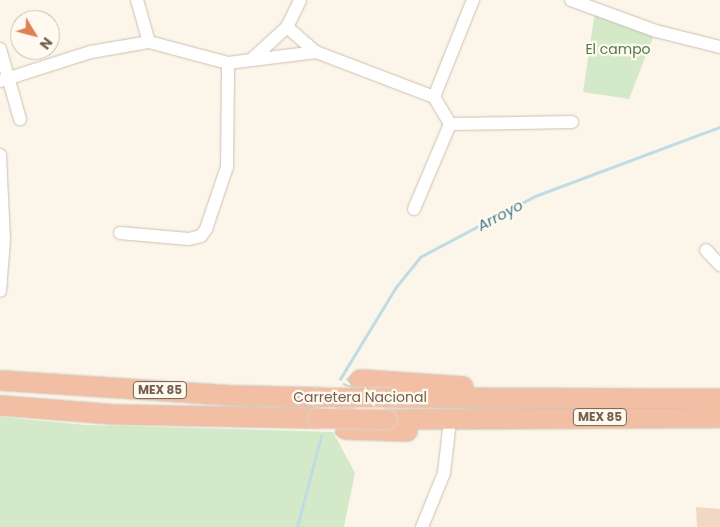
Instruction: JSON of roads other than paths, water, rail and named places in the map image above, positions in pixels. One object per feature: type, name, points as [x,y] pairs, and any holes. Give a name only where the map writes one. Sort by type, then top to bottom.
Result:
[{"type":"highway","name":"MEX 85","points":[[360,379],[493,388],[514,399]]},
{"type":"highway","name":"Carretera Nacional","points":[[0,380],[235,395],[514,399],[720,398]]},
{"type":"highway","name":"Carretera Nacional","points":[[0,405],[114,414],[317,418],[720,417]]},
{"type":"highway","name":"MEX 85","points":[[345,429],[449,429],[481,418]]},
{"type":"street","points":[[137,0],[149,42]]},
{"type":"street","points":[[251,60],[287,28],[300,0]]},
{"type":"street","points":[[434,97],[473,0]]},
{"type":"street","points":[[571,0],[656,31],[720,47]]},
{"type":"street","points":[[287,28],[316,52],[434,97],[450,124]]},
{"type":"street","points":[[5,79],[91,52],[149,42],[228,63],[316,52]]},
{"type":"street","points":[[0,49],[5,79],[20,119]]},
{"type":"street","points":[[120,233],[188,240],[202,236],[227,168],[228,63]]},
{"type":"street","points":[[450,124],[572,122]]},
{"type":"street","points":[[414,209],[450,124]]},
{"type":"street","points":[[0,155],[4,240],[0,291]]},
{"type":"street","points":[[706,250],[720,265]]},
{"type":"street","points":[[422,527],[444,473],[449,429]]},
{"type":"waterway","name":"Arroyo","points":[[340,379],[396,287],[420,257],[535,196],[720,127]]},
{"type":"waterway","name":"Arroyo","points":[[297,527],[321,436]]},
{"type":"tunnel","points":[[345,429],[340,425],[342,414],[352,386],[360,379]]},
{"type":"park label","name":"El campo","points":[[618,49]]}]
